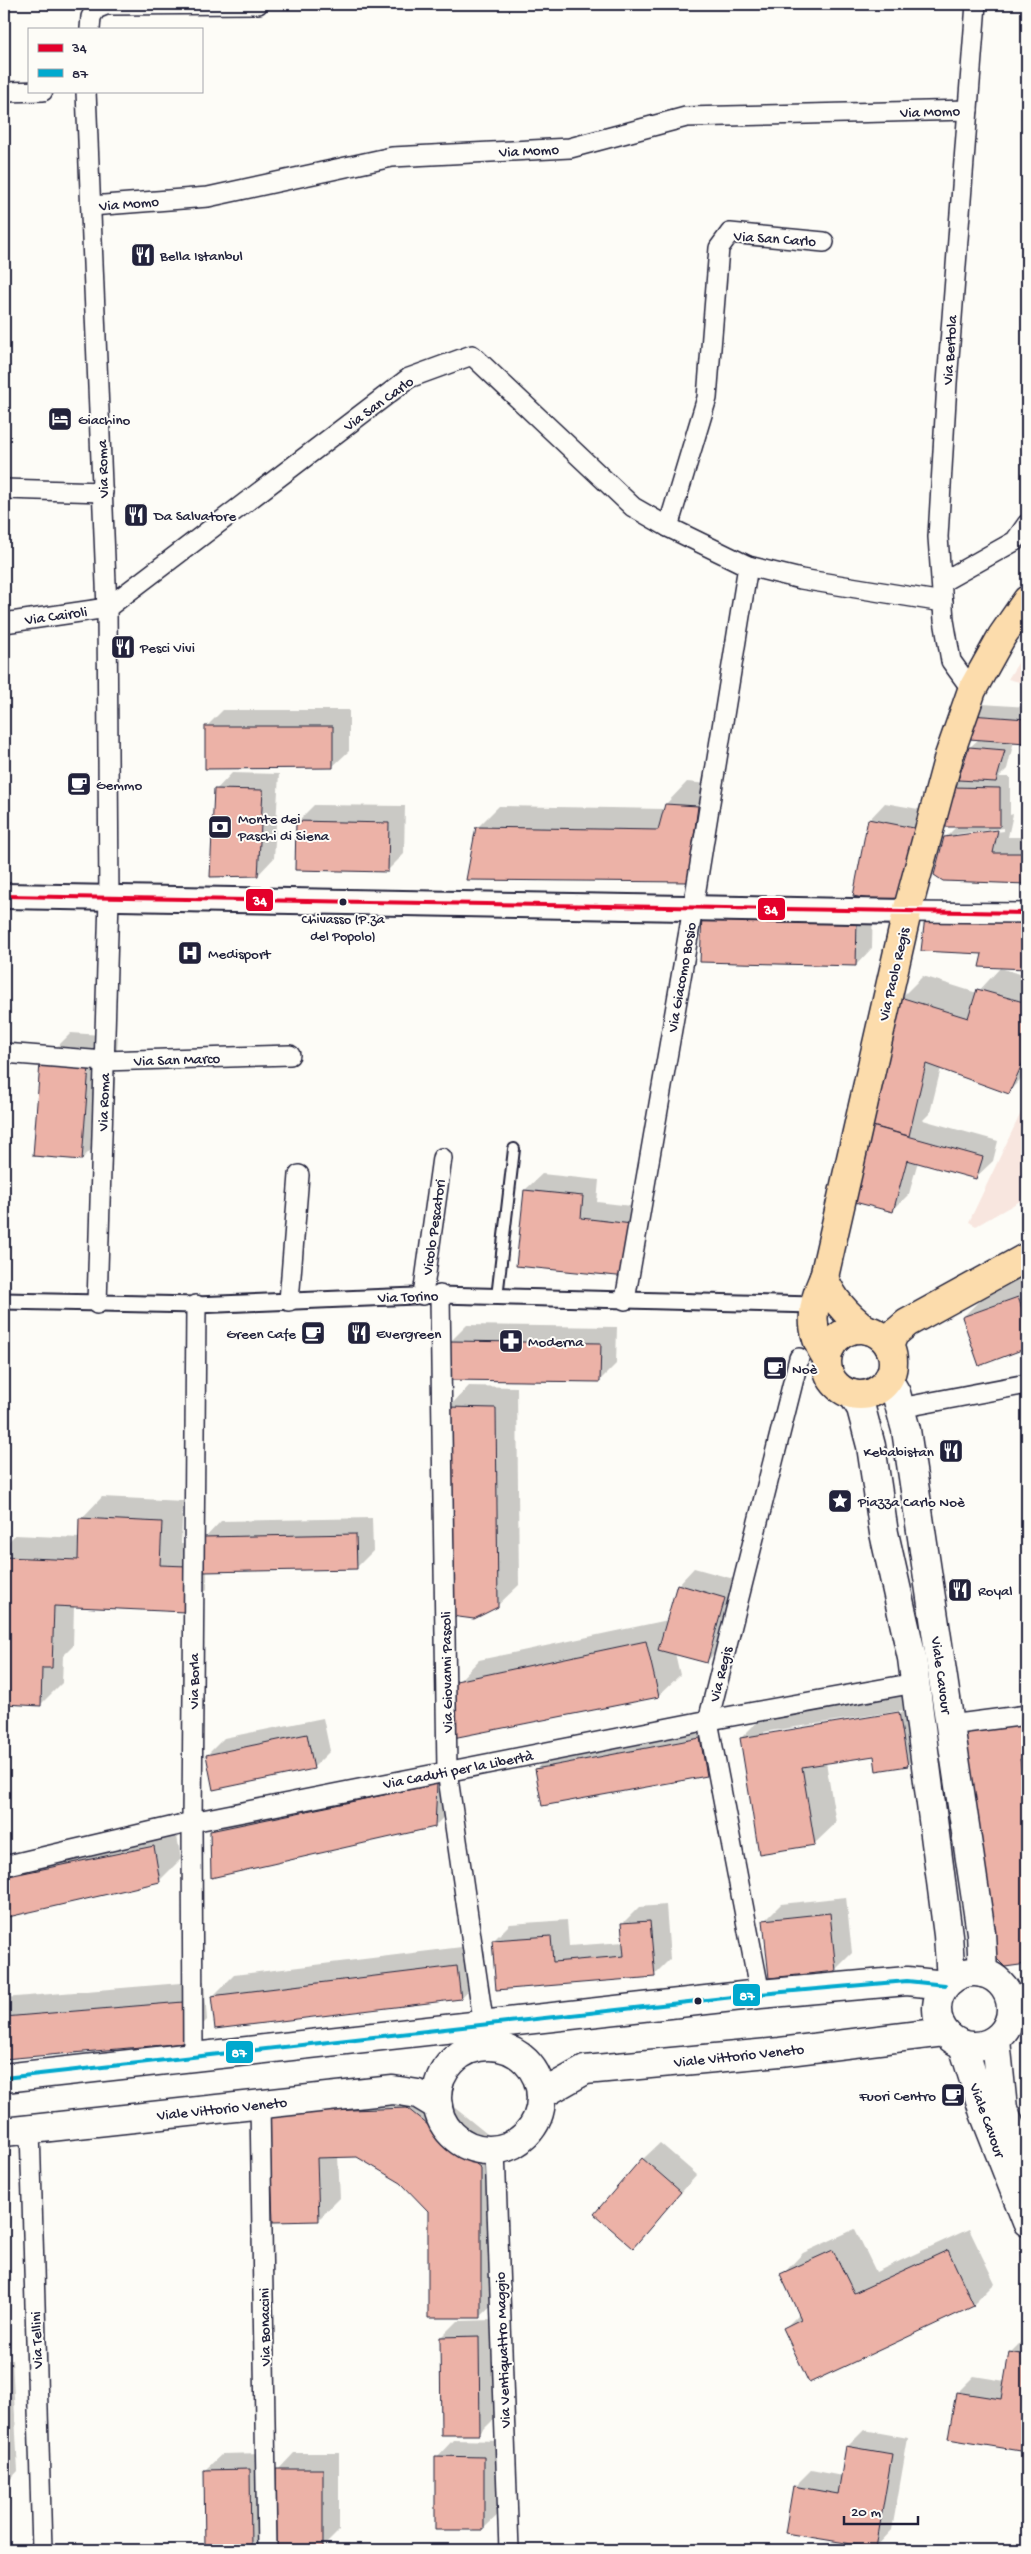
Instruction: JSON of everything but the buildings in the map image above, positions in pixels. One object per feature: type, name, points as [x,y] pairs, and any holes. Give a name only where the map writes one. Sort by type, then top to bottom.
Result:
[{"type":"main road","name":"Via Paolo Regis","points":[[813,1305],[824,1277],[907,912],[949,756],[972,690],[1002,636],[1027,600]]},
{"type":"main road","points":[[889,1346],[894,1334],[907,1323],[1027,1257]]},
{"type":"main road","points":[[824,1277],[835,1300],[853,1320],[867,1330],[876,1333],[889,1346],[893,1363],[888,1380],[873,1393],[852,1394],[836,1385],[827,1368],[827,1358],[830,1347],[846,1332],[867,1330]]},
{"type":"main road","points":[[813,1305],[814,1331],[819,1346],[827,1358]]},
{"type":"main road","name":"Viale Cavour","points":[[888,1380],[896,1393],[910,1460],[981,1934],[983,1973]]},
{"type":"main road","name":"Viale Cavour","points":[[852,1394],[861,1408],[871,1446],[884,1533],[915,1683],[948,1935],[948,1982]]},
{"type":"main road","points":[[966,1973],[983,1973],[1018,1992],[1011,2006],[1009,2033],[974,2047],[953,2039],[938,2021],[936,2008],[938,1996],[948,1982],[966,1973]]},
{"type":"main road","points":[[4,2078],[430,2031],[487,2042],[519,2056],[533,2070],[541,2095],[540,2111],[528,2131],[510,2146],[495,2150],[479,2149],[464,2144],[451,2134],[442,2121],[437,2093],[446,2069],[466,2052],[487,2042],[520,2019],[907,1981],[948,1982]]},
{"type":"main road","name":"Viale Cavour","points":[[1009,2033],[1003,2109],[1027,2166]]},
{"type":"main road","name":"Viale Cavour","points":[[953,2039],[1027,2222]]},
{"type":"main road","name":"Viale Vittorio Veneto","points":[[541,2095],[585,2070],[780,2052],[953,2039]]},
{"type":"main road","name":"Viale Vittorio Veneto","points":[[17,2131],[393,2090],[418,2094],[438,2106]]},
{"type":"street","points":[[90,28],[91,17],[96,9],[106,5],[258,4]]},
{"type":"street","name":"Via Bertola","points":[[972,690],[951,660],[943,602],[938,537],[947,383],[976,4]]},
{"type":"street","points":[[4,92],[28,91]]},
{"type":"street","name":"Via Roma","points":[[86,92],[108,608],[109,899],[97,1304]]},
{"type":"street","name":"Via Momo","points":[[91,206],[208,197],[392,157],[570,148],[686,118],[968,110]]},
{"type":"street","name":"Via San Carlo","points":[[668,527],[707,398],[719,248],[730,232],[824,242]]},
{"type":"street","name":"Via San Carlo","points":[[108,608],[408,378],[472,355],[633,507],[668,527],[748,566],[801,579],[943,602]]},
{"type":"street","points":[[4,489],[103,492]]},
{"type":"street","points":[[942,582],[1015,542],[1027,524]]},
{"type":"street","name":"Via Giacomo Bosio","points":[[625,1300],[693,908],[748,566]]},
{"type":"street","name":"Via Cairoli","points":[[4,622],[108,608]]},
{"type":"street","points":[[4,896],[1027,913]]},
{"type":"street","name":"Via San Marco","points":[[4,1053],[104,1061],[290,1055]]},
{"type":"street","name":"Vicolo Pescatori","points":[[431,1295],[442,1158]]},
{"type":"street","points":[[289,1301],[299,1175]]},
{"type":"street","name":"Via Torino","points":[[4,1301],[196,1305],[431,1295],[813,1305]]},
{"type":"street","name":"Via Giovanni Pascoli","points":[[431,1295],[447,1771],[487,2042]]},
{"type":"street","name":"Via Borla","points":[[193,2057],[192,1822],[196,1305]]},
{"type":"street","name":"Via Regis","points":[[760,1994],[708,1721],[799,1358]]},
{"type":"street","points":[[900,1408],[1027,1384]]},
{"type":"street","name":"Via Caduti per la Libertà","points":[[4,1866],[192,1822],[447,1771],[915,1683]]},
{"type":"street","points":[[950,1726],[1027,1715]]},
{"type":"street","name":"Via Bonaccini","points":[[260,2104],[267,2550]]},
{"type":"street","name":"Via Tellini","points":[[17,2131],[42,2550]]},
{"type":"street","name":"Via Ventiquattro Maggio","points":[[495,2150],[509,2550]]},
{"type":"lane","points":[[497,1296],[514,1149]]},
{"type":"shaded area","points":[[1027,649],[1027,684],[1008,679]]},
{"type":"shaded area","points":[[1027,1100],[1027,1197],[976,1226],[969,1222]]},
{"type":"transit line","name":"34","points":[[4,896],[1027,913]]},
{"type":"transit line","name":"87","points":[[4,2078],[760,1994],[907,1981],[945,1985]]},
{"type":"place","name":"Bella Istanbul","points":[[143,255]]},
{"type":"place","name":"Giachino","points":[[60,419]]},
{"type":"place","name":"Da Salvatore","points":[[136,515]]},
{"type":"place","name":"Pesci Vivi","points":[[123,647]]},
{"type":"place","name":"Gemmo","points":[[79,784]]},
{"type":"place","name":"Monte dei Paschi di Siena","points":[[220,827]]},
{"type":"place","name":"Chivasso (P.za del Popolo)","points":[[343,902]]},
{"type":"place","name":"Medisport","points":[[190,953]]},
{"type":"place","name":"Green Cafe","points":[[313,1333]]},
{"type":"place","name":"Evergreen","points":[[359,1333]]},
{"type":"place","name":"Moderna","points":[[511,1341]]},
{"type":"place","name":"Noè","points":[[775,1368]]},
{"type":"place","name":"Kebabistan","points":[[951,1451]]},
{"type":"place","name":"Piazza Carlo Noè","points":[[840,1501]]},
{"type":"place","name":"Royal","points":[[960,1590]]},
{"type":"place","name":"Fuori Centro","points":[[953,2095]]}]
